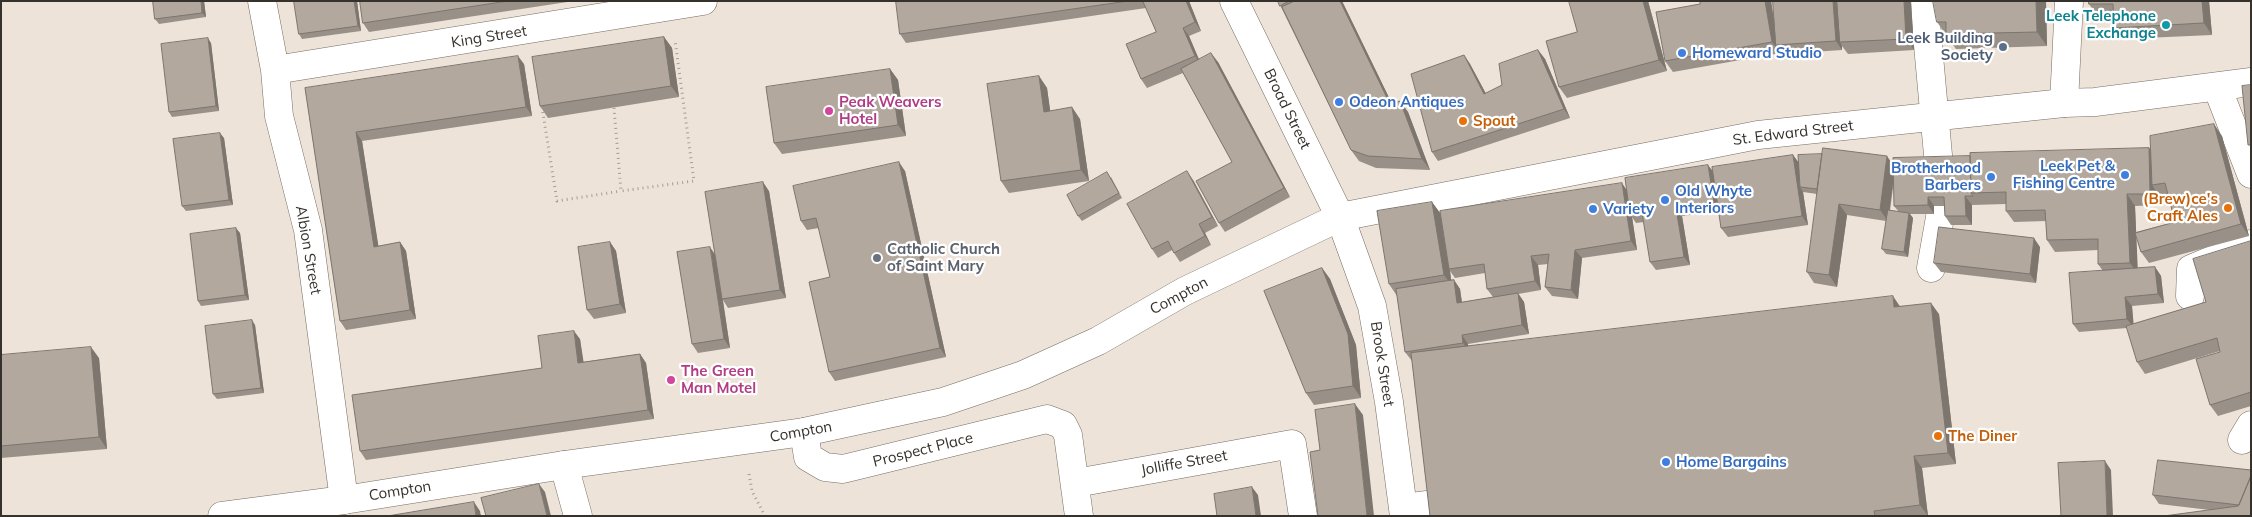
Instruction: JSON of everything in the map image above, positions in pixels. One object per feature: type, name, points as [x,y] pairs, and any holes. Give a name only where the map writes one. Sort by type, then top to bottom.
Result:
[{"type":"main road","name":"Albion Street","points":[[262,1],[275,70],[279,116],[308,230],[344,500]]},
{"type":"main road","name":"King Street","points":[[275,70],[703,1]]},
{"type":"main road","name":"Broad Street","points":[[1234,1],[1340,217]]},
{"type":"main road","points":[[1924,1],[1933,117],[1939,166]]},
{"type":"main road","points":[[2064,103],[2069,1]]},
{"type":"main road","name":"St. Edward Street","points":[[1340,217],[1758,135],[2064,103],[2095,102],[2217,88],[2251,82]]},
{"type":"main road","points":[[2217,88],[2251,174]]},
{"type":"main road","points":[[1932,268],[1942,206]]},
{"type":"main road","name":"Compton","points":[[222,516],[344,500],[564,465],[742,442],[804,432],[944,402],[1023,375],[1098,341],[1185,291],[1340,217]]},
{"type":"main road","name":"Brook Street","points":[[1340,217],[1372,306],[1404,512]]},
{"type":"main road","points":[[2190,296],[2191,269],[2251,244]]},
{"type":"main road","name":"Prospect Place","points":[[804,432],[808,457],[825,467],[843,469],[1047,419],[1063,425],[1068,435],[1076,483]]},
{"type":"main road","name":"Jolliffe Street","points":[[1076,483],[1292,444],[1303,516]]},
{"type":"main road","points":[[564,465],[578,516]]},
{"type":"main road","points":[[1076,483],[1079,516]]},
{"type":"main road","points":[[1404,512],[1435,504]]},
{"type":"path","points":[[542,106],[557,201],[694,181],[671,7]]},
{"type":"path","points":[[614,108],[621,191]]},
{"type":"path","points":[[742,442],[752,490],[765,516]]},
{"type":"building","points":[[153,1],[201,1],[202,13],[155,19]]},
{"type":"building","points":[[294,1],[354,1],[358,26],[299,34]]},
{"type":"building","points":[[360,1],[508,1],[363,23]]},
{"type":"building","points":[[896,1],[1128,1],[900,34]]},
{"type":"building","points":[[1143,1],[1186,1],[1195,22],[1183,28],[1195,56],[1141,79],[1126,44],[1156,32]]},
{"type":"building","points":[[1278,1],[1289,1],[1280,6]]},
{"type":"building","points":[[1295,1],[1340,1],[1390,104],[1400,101],[1422,159],[1368,156],[1351,150],[1282,7]]},
{"type":"building","points":[[1569,1],[1643,1],[1659,60],[1559,87],[1546,41],[1577,32]]},
{"type":"building","points":[[1700,1],[1765,1],[1772,42],[1665,61],[1656,12],[1700,4]]},
{"type":"building","points":[[1773,1],[1833,1],[1836,41],[1776,45]]},
{"type":"building","points":[[1837,1],[1904,1],[1906,39],[1840,42]]},
{"type":"building","points":[[1933,1],[2036,1],[2037,32],[1946,34],[1946,22],[1937,22]]},
{"type":"building","name":"Leek Telephone Exchange","points":[[2089,1],[2202,1],[2204,23],[2114,28],[2113,4],[2089,4]]},
{"type":"building","points":[[664,37],[671,86],[540,106],[532,57]]},
{"type":"building","points":[[208,38],[216,106],[169,112],[161,44]]},
{"type":"building","points":[[1538,50],[1564,109],[1432,152],[1411,74],[1464,55],[1484,94],[1502,85],[1499,64]]},
{"type":"building","points":[[1211,53],[1284,188],[1219,223],[1196,181],[1232,162],[1181,69]]},
{"type":"building","points":[[518,56],[526,107],[356,132],[374,247],[400,242],[410,310],[340,321],[305,88]]},
{"type":"building","points":[[890,69],[898,125],[774,143],[766,87]]},
{"type":"building","points":[[1039,76],[1044,112],[1072,107],[1081,170],[1001,181],[987,84]]},
{"type":"building","points":[[2251,85],[2251,145],[2248,145],[2242,86]]},
{"type":"building","points":[[2214,124],[2241,224],[2141,252],[2135,233],[2175,222],[2165,183],[2152,185],[2150,136]]},
{"type":"building","points":[[220,133],[229,200],[182,206],[173,139]]},
{"type":"building","points":[[1823,148],[1887,156],[1880,210],[1839,204],[1829,275],[1807,272]]},
{"type":"building","points":[[2149,148],[2150,194],[2127,194],[2130,263],[2098,264],[2098,239],[2047,240],[2045,210],[2006,211],[2006,192],[1971,193],[1970,153]]},
{"type":"building","points":[[1822,154],[1817,189],[1800,187],[1798,155]]},
{"type":"building","points":[[1793,155],[1802,216],[1721,228],[1712,167]]},
{"type":"building","points":[[1970,156],[1971,193],[1973,196],[1965,196],[1966,216],[1945,216],[1944,197],[1928,197],[1928,205],[1894,206],[1893,158]]},
{"type":"building","name":"Catholic Church of Saint Mary","points":[[899,162],[940,348],[829,372],[809,282],[830,277],[816,218],[801,221],[793,186]]},
{"type":"building","points":[[1708,165],[1714,202],[1676,208],[1684,257],[1650,262],[1642,213],[1630,215],[1625,178]]},
{"type":"building","points":[[1187,171],[1212,217],[1199,224],[1205,236],[1174,253],[1168,241],[1152,249],[1127,204]]},
{"type":"building","points":[[1107,172],[1119,193],[1078,216],[1067,195]]},
{"type":"building","points":[[763,182],[780,290],[722,299],[705,192]]},
{"type":"building","points":[[1622,183],[1631,241],[1575,250],[1571,290],[1545,287],[1549,254],[1531,256],[1535,281],[1487,289],[1484,264],[1449,269],[1440,211]]},
{"type":"building","points":[[1432,202],[1444,275],[1389,284],[1377,211]]},
{"type":"building","points":[[1888,210],[1909,213],[1904,252],[1882,249]]},
{"type":"building","points":[[1939,227],[2034,238],[2030,274],[1934,263]]},
{"type":"building","points":[[236,228],[245,295],[198,301],[190,234]]},
{"type":"building","points":[[2251,241],[2251,392],[2210,405],[2196,359],[2220,352],[2217,338],[2137,362],[2126,326],[2206,302],[2193,259]]},
{"type":"building","points":[[610,242],[620,304],[587,310],[578,247]]},
{"type":"building","points":[[710,247],[724,339],[692,344],[677,252]]},
{"type":"building","points":[[2155,267],[2158,294],[2125,297],[2127,319],[2073,324],[2069,273]]},
{"type":"building","points":[[1322,268],[1348,334],[1353,386],[1306,393],[1264,291]]},
{"type":"building","points":[[1454,280],[1457,303],[1518,293],[1522,325],[1462,335],[1463,343],[1405,352],[1396,289]]},
{"type":"building","points":[[1893,296],[1894,307],[1931,303],[1948,453],[1914,456],[1920,505],[1874,511],[1875,516],[1430,516],[1411,353]]},
{"type":"building","points":[[252,320],[261,388],[213,394],[205,326]]},
{"type":"building","points":[[574,331],[578,363],[640,354],[648,410],[360,451],[352,395],[542,368],[538,336]]},
{"type":"building","points":[[91,347],[99,437],[1,446],[1,355]]},
{"type":"building","points":[[1355,404],[1367,516],[1318,516],[1310,452],[1320,450],[1315,410]]},
{"type":"building","points":[[2158,460],[2251,470],[2251,476],[2239,505],[2153,495]]},
{"type":"building","points":[[2105,461],[2107,516],[2061,516],[2058,463]]},
{"type":"building","points":[[2251,476],[2251,516],[2164,516],[2238,506]]},
{"type":"building","points":[[539,484],[547,516],[486,516],[481,498]]},
{"type":"building","points":[[1252,487],[1256,516],[1217,516],[1214,494]]},
{"type":"building","points":[[474,502],[476,516],[388,516]]},
{"type":"place","name":"Leek Telephone Exchange","points":[[2166,25]]},
{"type":"place","name":"Leek Building Society","points":[[2003,47]]},
{"type":"place","name":"Homeward Studio","points":[[1682,53]]},
{"type":"place","name":"Odeon Antiques","points":[[1339,102]]},
{"type":"place","name":"Peak Weavers Hotel","points":[[829,111]]},
{"type":"place","name":"Spout","points":[[1463,121]]},
{"type":"place","name":"Leek Pet & Fishing Centre","points":[[2125,175]]},
{"type":"place","name":"Brotherhood Barbers","points":[[1991,177]]},
{"type":"place","name":"Old Whyte Interiors","points":[[1665,200]]},
{"type":"place","name":"(Brew)ce's Craft Ales","points":[[2228,208]]},
{"type":"place","name":"Variety","points":[[1593,209]]},
{"type":"place","name":"Catholic Church of Saint Mary","points":[[877,258]]},
{"type":"place","name":"The Green Man Motel","points":[[671,380]]},
{"type":"place","name":"The Diner","points":[[1938,436]]},
{"type":"place","name":"Home Bargains","points":[[1666,462]]}]
